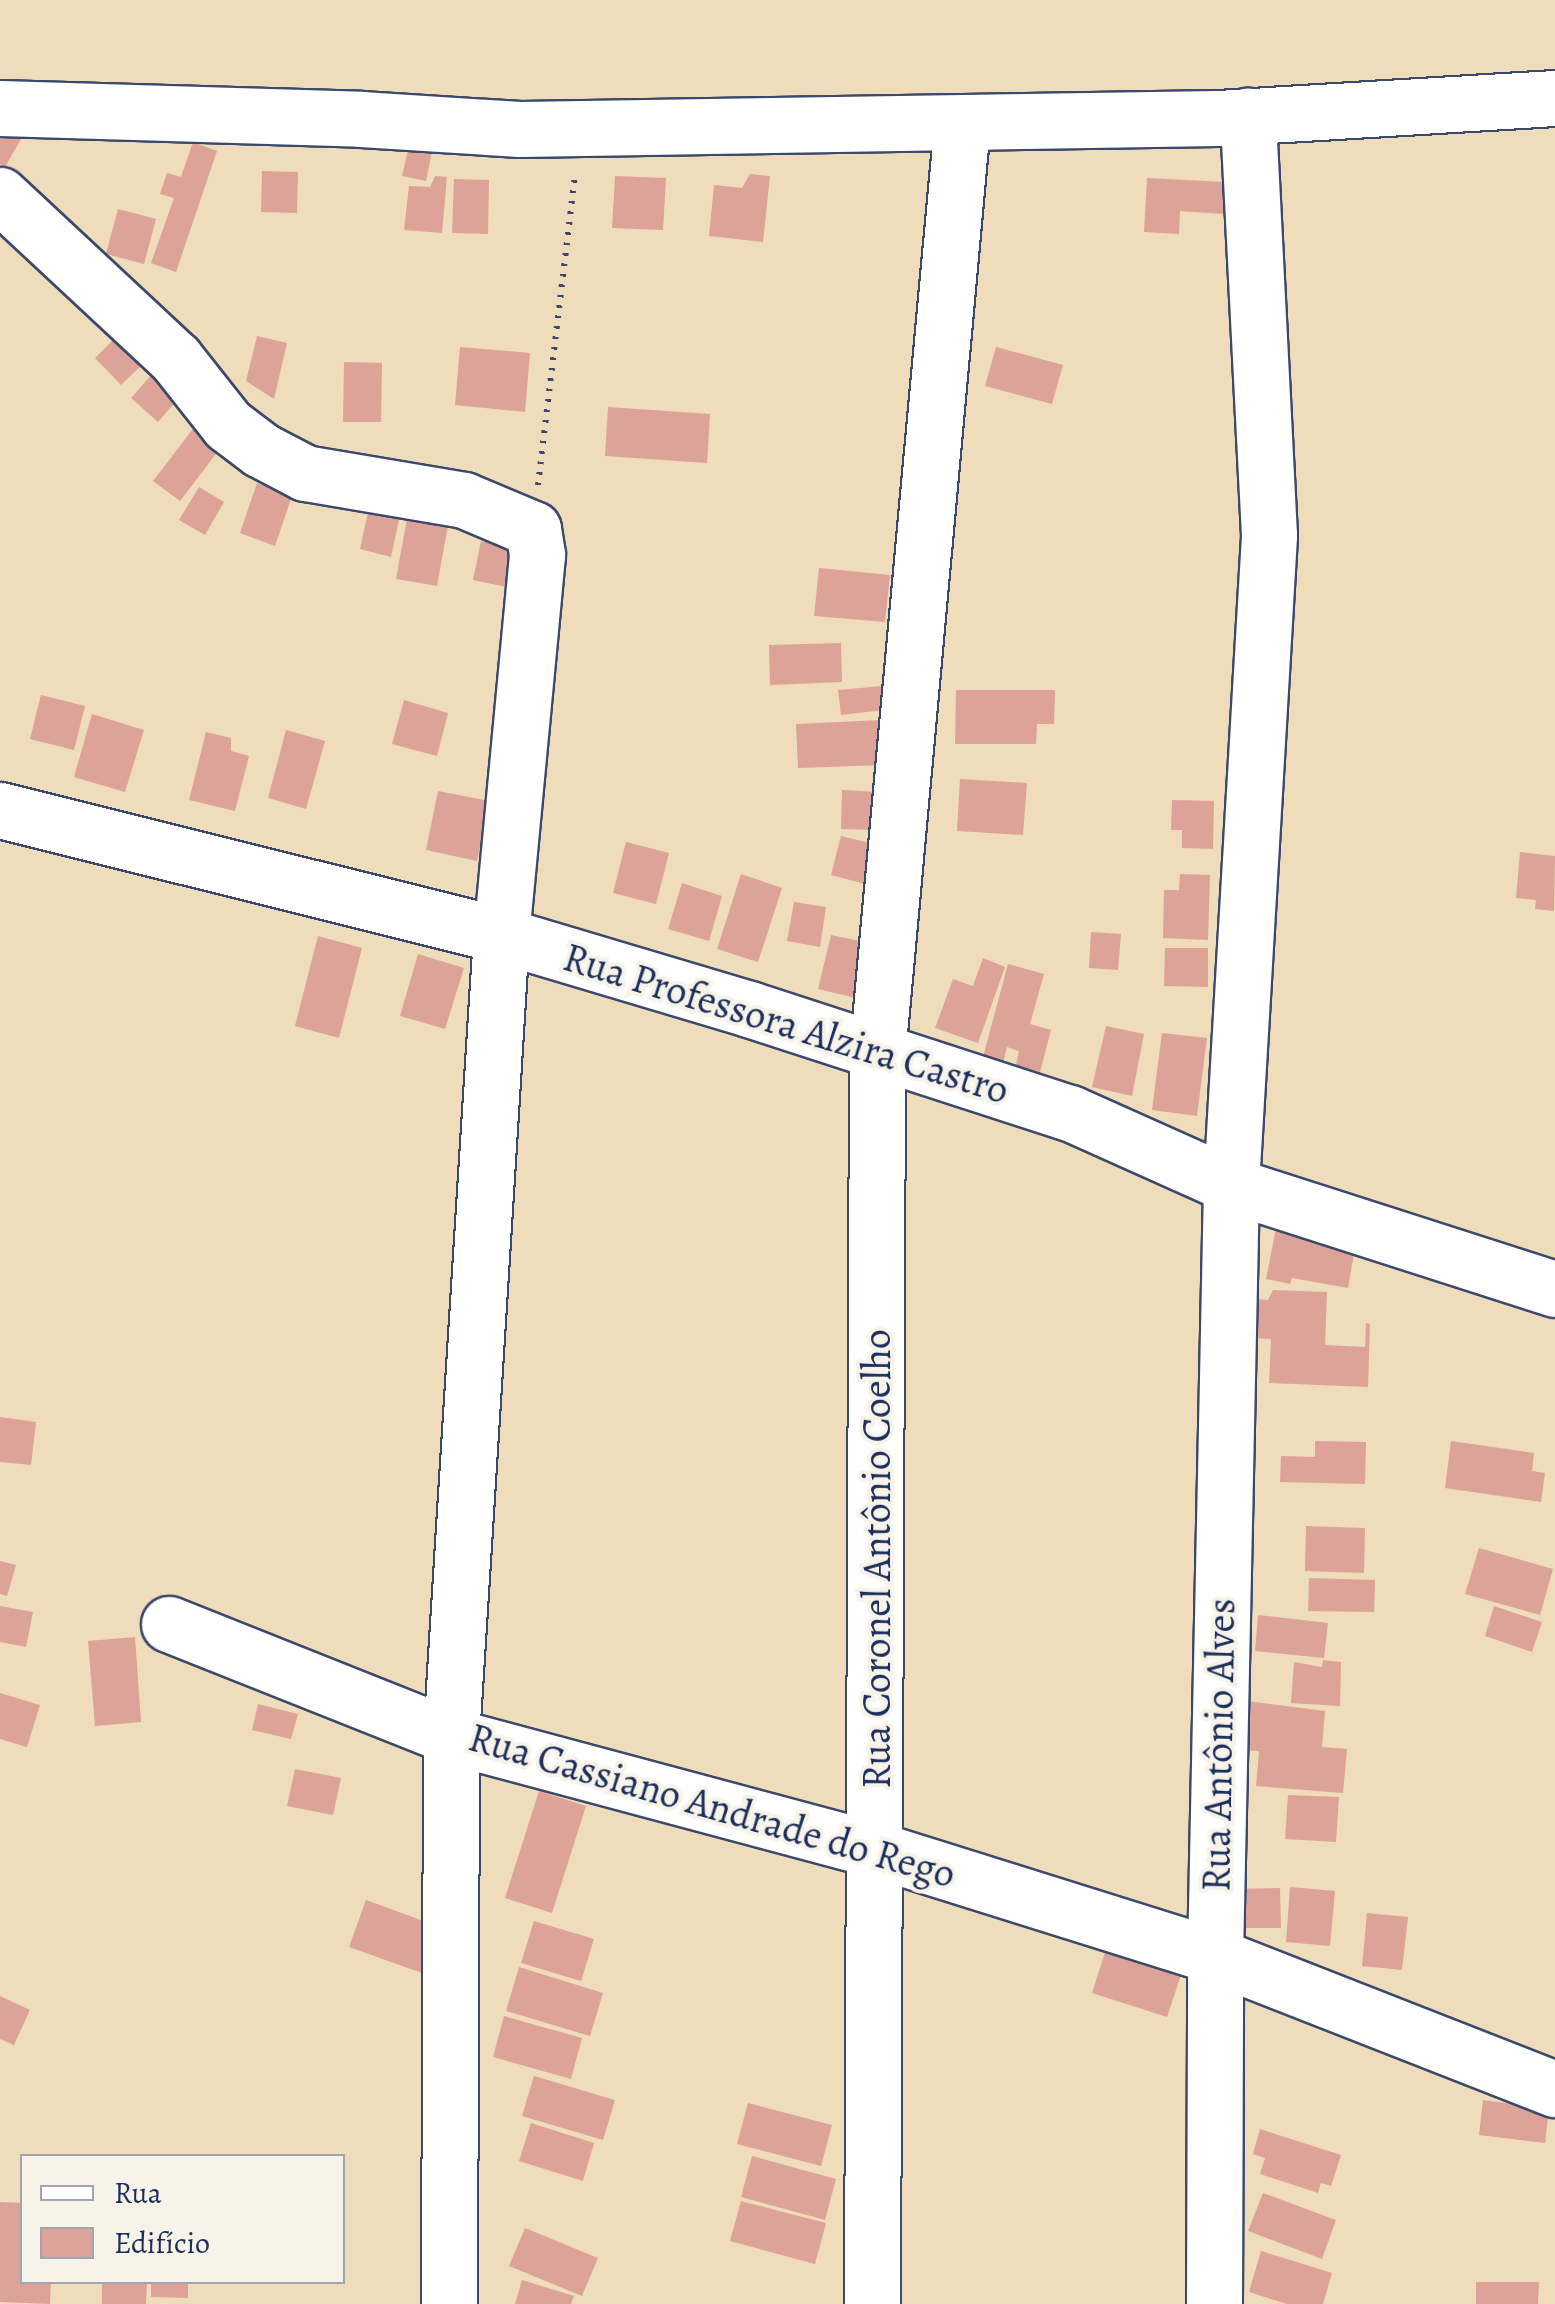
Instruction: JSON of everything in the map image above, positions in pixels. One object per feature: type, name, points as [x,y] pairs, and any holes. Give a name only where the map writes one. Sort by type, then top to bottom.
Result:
[{"type":"street","points":[[0,108],[580,128],[1248,116],[1555,98]]},
{"type":"street","name":"Rua Antônio Alves","points":[[1214,2304],[1215,1956],[1231,1185],[1269,535],[1248,116]]},
{"type":"street","name":"Rua Coronel Antônio Coelho","points":[[872,2304],[878,1054],[962,124]]},
{"type":"street","points":[[0,195],[161,345],[228,424],[262,450],[305,473],[464,500],[533,529],[537,556],[526,702],[500,935]]},
{"type":"street","name":"Rua Professora Alzira Castro","points":[[0,810],[500,935],[748,1009],[1070,1113],[1231,1185],[1555,1289]]},
{"type":"street","name":"Rua Cassiano Andrade do Rego","points":[[500,935],[451,1736],[876,1850],[1215,1956],[1555,2089]]},
{"type":"street","points":[[169,1624],[451,1736],[450,2304]]},
{"type":"path","points":[[533,529],[580,128]]},
{"type":"building","points":[[0,127],[21,139],[5,167],[0,164]]},
{"type":"building","points":[[193,142],[217,151],[176,272],[151,263],[174,198],[160,194],[167,173],[181,177]]},
{"type":"building","points":[[409,146],[432,152],[426,181],[402,176]]},
{"type":"building","points":[[262,171],[298,172],[297,213],[261,212]]},
{"type":"building","points":[[750,174],[770,176],[763,242],[709,236],[714,185],[742,188]]},
{"type":"building","points":[[435,176],[447,177],[442,233],[404,230],[409,186],[430,187]]},
{"type":"building","points":[[615,176],[666,178],[663,230],[612,228]]},
{"type":"building","points":[[1147,178],[1225,182],[1223,214],[1180,211],[1179,234],[1144,232]]},
{"type":"building","points":[[454,179],[489,180],[488,234],[452,233]]},
{"type":"building","points":[[118,209],[156,219],[144,264],[106,254]]},
{"type":"building","points":[[117,336],[144,363],[121,385],[95,358]]},
{"type":"building","points":[[257,336],[287,343],[274,399],[246,381]]},
{"type":"building","points":[[460,347],[530,353],[525,412],[455,405]]},
{"type":"building","points":[[996,347],[1063,365],[1052,404],[985,386]]},
{"type":"building","points":[[344,362],[382,363],[381,422],[343,422]]},
{"type":"building","points":[[153,373],[180,397],[158,422],[131,398]]},
{"type":"building","points":[[608,407],[710,414],[707,463],[605,456]]},
{"type":"building","points":[[196,425],[222,446],[180,501],[153,481]]},
{"type":"building","points":[[257,483],[292,496],[275,546],[240,533]]},
{"type":"building","points":[[199,487],[224,502],[205,535],[179,520]]},
{"type":"building","points":[[370,503],[401,510],[391,557],[360,549]]},
{"type":"building","points":[[408,513],[449,520],[437,586],[396,579]]},
{"type":"building","points":[[481,541],[518,549],[511,588],[473,580]]},
{"type":"building","points":[[819,568],[890,575],[885,622],[814,616]]},
{"type":"building","points":[[841,643],[842,682],[770,685],[769,645]]},
{"type":"building","points":[[882,686],[884,710],[841,715],[838,690]]},
{"type":"building","points":[[956,690],[1055,690],[1054,724],[1037,724],[1036,744],[955,744]]},
{"type":"building","points":[[41,695],[85,706],[74,750],[30,739]]},
{"type":"building","points":[[404,700],[448,713],[437,756],[392,744]]},
{"type":"building","points":[[92,714],[144,730],[125,792],[74,777]]},
{"type":"building","points":[[882,720],[884,765],[798,768],[796,724]]},
{"type":"building","points":[[286,730],[325,741],[306,809],[268,798]]},
{"type":"building","points":[[206,732],[231,738],[231,751],[249,756],[235,811],[189,800]]},
{"type":"building","points":[[960,779],[1027,783],[1023,835],[957,831]]},
{"type":"building","points":[[842,790],[879,792],[877,830],[841,829]]},
{"type":"building","points":[[438,791],[489,801],[477,861],[426,850]]},
{"type":"building","points":[[1172,800],[1214,801],[1213,849],[1182,848],[1182,830],[1171,830]]},
{"type":"building","points":[[841,836],[878,845],[869,885],[831,875]]},
{"type":"building","points":[[626,842],[669,853],[656,904],[613,893]]},
{"type":"building","points":[[1520,852],[1555,856],[1554,911],[1535,909],[1536,900],[1516,898]]},
{"type":"building","points":[[741,874],[782,888],[758,962],[717,949]]},
{"type":"building","points":[[1180,874],[1210,875],[1208,940],[1163,938],[1164,890],[1179,890]]},
{"type":"building","points":[[682,883],[722,896],[709,941],[668,929]]},
{"type":"building","points":[[794,902],[826,907],[820,947],[787,941]]},
{"type":"building","points":[[1091,932],[1121,934],[1118,970],[1089,968]]},
{"type":"building","points":[[831,935],[878,945],[865,1000],[818,989]]},
{"type":"building","points":[[318,936],[362,948],[339,1038],[295,1026]]},
{"type":"building","points":[[1165,948],[1208,948],[1208,987],[1164,986]]},
{"type":"building","points":[[418,954],[464,968],[445,1029],[400,1016]]},
{"type":"building","points":[[983,958],[1005,967],[978,1043],[935,1028],[953,979],[973,986]]},
{"type":"building","points":[[1008,964],[1044,974],[1030,1024],[1051,1030],[1040,1072],[1016,1065],[1019,1051],[1007,1047],[1003,1063],[983,1057]]},
{"type":"building","points":[[1106,1026],[1144,1034],[1132,1096],[1092,1087]]},
{"type":"building","points":[[1162,1033],[1207,1038],[1197,1116],[1152,1110]]},
{"type":"building","points":[[1278,1219],[1356,1242],[1348,1288],[1292,1278],[1290,1284],[1266,1279]]},
{"type":"building","points":[[1273,1290],[1327,1292],[1325,1345],[1365,1347],[1366,1323],[1370,1324],[1368,1387],[1269,1383],[1271,1339],[1254,1338],[1256,1299],[1268,1300]]},
{"type":"building","points":[[0,1417],[36,1422],[31,1465],[0,1462]]},
{"type":"building","points":[[1315,1441],[1366,1442],[1365,1484],[1280,1482],[1281,1456],[1315,1457]]},
{"type":"building","points":[[1451,1441],[1534,1453],[1532,1471],[1545,1473],[1541,1502],[1445,1488]]},
{"type":"building","points":[[1306,1526],[1365,1528],[1364,1573],[1305,1571]]},
{"type":"building","points":[[1479,1548],[1553,1569],[1540,1615],[1465,1594]]},
{"type":"building","points":[[0,1561],[16,1565],[7,1596],[0,1594]]},
{"type":"building","points":[[1309,1578],[1375,1580],[1374,1612],[1308,1611]]},
{"type":"building","points":[[0,1606],[33,1612],[26,1647],[0,1642]]},
{"type":"building","points":[[1494,1606],[1542,1622],[1532,1652],[1485,1636]]},
{"type":"building","points":[[1258,1615],[1328,1623],[1324,1658],[1255,1651]]},
{"type":"building","points":[[135,1637],[141,1722],[95,1726],[88,1641]]},
{"type":"building","points":[[1323,1660],[1341,1662],[1340,1706],[1291,1703],[1294,1662],[1322,1667]]},
{"type":"building","points":[[0,1693],[40,1705],[27,1747],[0,1739]]},
{"type":"building","points":[[1246,1701],[1325,1711],[1322,1747],[1347,1749],[1343,1793],[1256,1786],[1259,1751],[1242,1750]]},
{"type":"building","points":[[258,1704],[298,1714],[291,1739],[252,1730]]},
{"type":"building","points":[[295,1769],[341,1778],[333,1815],[287,1806]]},
{"type":"building","points":[[539,1791],[586,1806],[552,1913],[505,1898]]},
{"type":"building","points":[[1288,1795],[1339,1797],[1336,1842],[1285,1839]]},
{"type":"building","points":[[1290,1887],[1335,1891],[1330,1946],[1286,1942]]},
{"type":"building","points":[[1280,1888],[1281,1928],[1237,1928],[1237,1889]]},
{"type":"building","points":[[366,1900],[429,1923],[421,1944],[445,1952],[436,1978],[349,1947]]},
{"type":"building","points":[[1367,1913],[1408,1917],[1402,1970],[1362,1966]]},
{"type":"building","points":[[534,1921],[594,1939],[581,1981],[521,1963]]},
{"type":"building","points":[[1107,1946],[1182,1972],[1167,2017],[1092,1993]]},
{"type":"building","points":[[519,1967],[603,1993],[590,2036],[506,2011]]},
{"type":"building","points":[[0,1996],[30,2010],[14,2045],[0,2039]]},
{"type":"building","points":[[504,2016],[582,2038],[571,2079],[493,2057]]},
{"type":"building","points":[[534,2076],[615,2100],[603,2140],[522,2116]]},
{"type":"building","points":[[1550,2099],[1545,2143],[1479,2135],[1483,2100],[1526,2106]]},
{"type":"building","points":[[748,2103],[832,2125],[821,2166],[737,2144]]},
{"type":"building","points":[[531,2123],[594,2143],[583,2181],[519,2161]]},
{"type":"building","points":[[1260,2129],[1341,2155],[1331,2186],[1321,2183],[1318,2193],[1260,2174],[1265,2158],[1253,2154]]},
{"type":"building","points":[[752,2156],[836,2179],[825,2220],[741,2197]]},
{"type":"building","points":[[1263,2193],[1336,2220],[1322,2259],[1248,2231]]},
{"type":"building","points":[[741,2201],[826,2223],[815,2264],[730,2241]]},
{"type":"building","points":[[0,2202],[20,2203],[20,2284],[51,2284],[50,2304],[0,2302]]},
{"type":"building","points":[[525,2228],[598,2258],[582,2296],[509,2266]]},
{"type":"building","points":[[1261,2251],[1332,2273],[1323,2304],[1287,2304],[1249,2292]]},
{"type":"building","points":[[522,2280],[574,2296],[571,2304],[515,2304]]},
{"type":"building","points":[[1476,2282],[1539,2282],[1538,2304],[1476,2304]]},
{"type":"building","points":[[102,2284],[147,2284],[146,2304],[102,2304]]},
{"type":"building","points":[[151,2284],[188,2284],[188,2298],[151,2297]]}]
